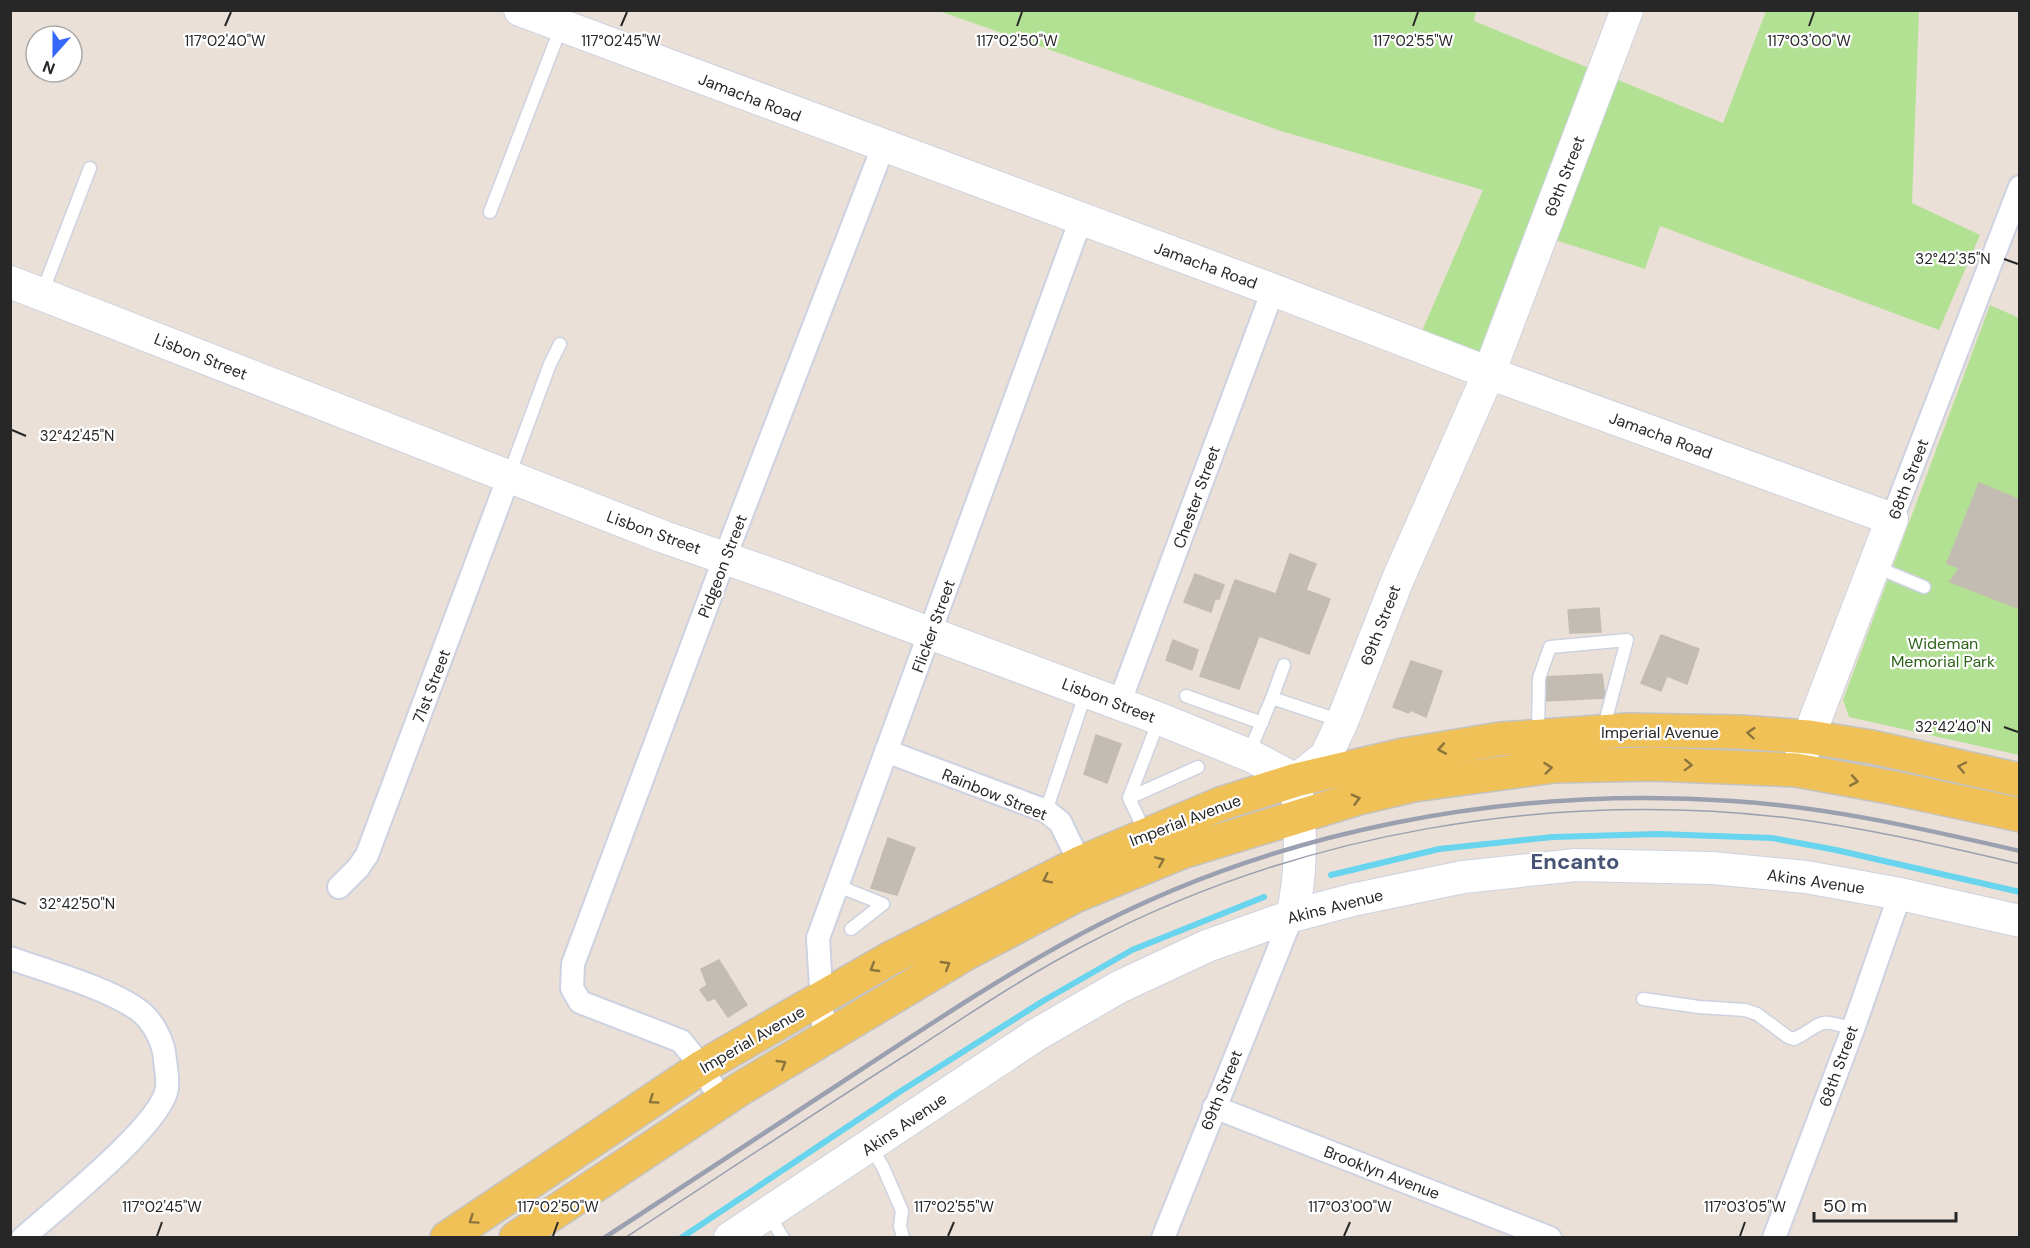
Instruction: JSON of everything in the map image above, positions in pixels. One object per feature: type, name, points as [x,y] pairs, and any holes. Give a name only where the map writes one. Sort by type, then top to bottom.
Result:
[{"type":"main road","name":"Imperial Avenue","points":[[447,1238],[702,1068],[889,959],[1080,862],[1220,804],[1296,780],[1403,755],[1500,739],[1603,731],[1740,732],[1809,737],[1872,747],[2019,780]]},
{"type":"main road","name":"Imperial Avenue","points":[[516,1238],[722,1102],[965,954],[1076,896],[1182,852],[1299,815],[1414,785],[1555,766],[1653,764],[1796,770],[2019,814]]},
{"type":"street","name":"Jamacha Road","points":[[520,10],[883,147],[1273,290],[1489,373],[1892,519]]},
{"type":"street","name":"69th Street","points":[[1163,1238],[1292,916],[1300,869],[1296,780],[1326,756],[1342,722],[1398,579],[1489,373],[1627,10]]},
{"type":"street","name":"Pidgeon Street","points":[[702,1068],[681,1041],[580,1002],[572,988],[573,964],[725,557],[883,147]]},
{"type":"street","name":"68th Street","points":[[1796,770],[2019,187]]},
{"type":"street","name":"Flicker Street","points":[[824,1039],[818,938],[1081,219]]},
{"type":"street","name":"Lisbon Street","points":[[10,282],[664,537],[725,557],[1160,719],[1248,755],[1296,780]]},
{"type":"street","name":"Chester Street","points":[[1119,704],[1273,290]]},
{"type":"street","name":"71st Street","points":[[339,887],[367,855],[509,476]]},
{"type":"street","name":"Rainbow Street","points":[[886,752],[1046,811],[1060,822],[1080,862]]},
{"type":"street","name":"Akins Avenue","points":[[730,1238],[775,1225],[870,1146],[1036,1035],[1119,987],[1207,946],[1292,916],[1352,900],[1463,877],[1576,865],[1712,868],[1806,877],[1900,894],[2019,921]]},
{"type":"street","name":"68th Street","points":[[1774,1238],[1900,894]]},
{"type":"street","points":[[10,958],[117,997],[140,1011],[158,1033],[164,1050],[167,1088],[160,1105],[137,1136],[23,1238]]},
{"type":"street","points":[[702,1068],[722,1102]]},
{"type":"street","name":"Brooklyn Avenue","points":[[1214,1107],[1550,1238]]},
{"type":"lane","points":[[490,212],[561,26]]},
{"type":"lane","points":[[42,294],[90,168]]},
{"type":"lane","points":[[509,476],[550,364],[560,344]]},
{"type":"lane","points":[[1874,566],[1924,587]]},
{"type":"lane","points":[[1538,735],[1539,678],[1550,647],[1627,640],[1603,731]]},
{"type":"lane","points":[[1248,755],[1284,665]]},
{"type":"lane","points":[[1046,811],[1086,691]]},
{"type":"lane","points":[[1186,696],[1262,723]]},
{"type":"lane","points":[[1272,698],[1342,722]]},
{"type":"lane","points":[[1146,834],[1129,798],[1160,719]]},
{"type":"lane","points":[[1129,798],[1198,767]]},
{"type":"lane","points":[[838,886],[883,904],[851,928]]},
{"type":"lane","points":[[1643,999],[1699,1007],[1745,1010],[1757,1014],[1794,1039],[1812,1027],[1826,1022],[1852,1029]]},
{"type":"lane","points":[[870,1146],[883,1167],[902,1212],[900,1226],[903,1237]]},
{"type":"green space","points":[[939,11],[1476,11],[1474,21],[1723,123],[1766,11],[1919,11],[1912,203],[1980,235],[1939,330],[1660,226],[1645,269],[1534,233],[1489,373],[1416,345],[1483,190],[1281,131]]},
{"type":"green space","name":"Wideman Memorial Park","points":[[1990,305],[2019,318],[2019,755],[1849,717],[1843,700]]},
{"type":"building","points":[[1979,483],[2020,500],[2020,609],[1950,582],[1959,568],[1947,563]]},
{"type":"building","points":[[1290,554],[1316,564],[1306,590],[1330,599],[1309,654],[1259,636],[1239,689],[1200,676],[1235,580],[1276,594]]},
{"type":"building","points":[[1195,574],[1224,585],[1219,599],[1215,599],[1211,612],[1184,602]]},
{"type":"building","points":[[1599,608],[1601,632],[1570,633],[1568,610]]},
{"type":"building","points":[[1661,635],[1699,649],[1687,684],[1667,676],[1661,691],[1641,683]]},
{"type":"building","points":[[1173,640],[1198,650],[1192,670],[1166,660]]},
{"type":"building","points":[[1411,661],[1442,671],[1426,717],[1410,710],[1409,713],[1393,707]]},
{"type":"building","points":[[1602,674],[1605,698],[1544,701],[1543,677]]},
{"type":"building","points":[[1096,735],[1121,744],[1107,783],[1084,774]]},
{"type":"building","points":[[888,838],[915,848],[897,895],[871,888]]},
{"type":"building","points":[[719,960],[747,1005],[728,1017],[715,998],[708,1001],[700,990],[707,985],[701,969]]},
{"type":"waterway","points":[[1331,875],[1439,849],[1553,837],[1658,834],[1772,838],[1836,850],[2020,892]]},
{"type":"waterway","points":[[681,1238],[901,1091],[1043,1001],[1132,950],[1264,897]]},
{"type":"tram line","points":[[625,1238],[807,1118],[1021,981],[1063,957],[1167,906],[1252,874],[1339,848],[1428,829],[1518,816],[1608,810],[1699,811],[1789,818],[1847,827],[2020,864]]},
{"type":"railway","points":[[604,1238],[941,1017],[1049,951],[1153,899],[1232,868],[1312,842],[1395,823],[1479,809],[1563,801],[1648,798],[1732,801],[1804,808],[1912,827],[2020,851]]},
{"type":"district","name":"Encanto","points":[[1575,861]]}]
